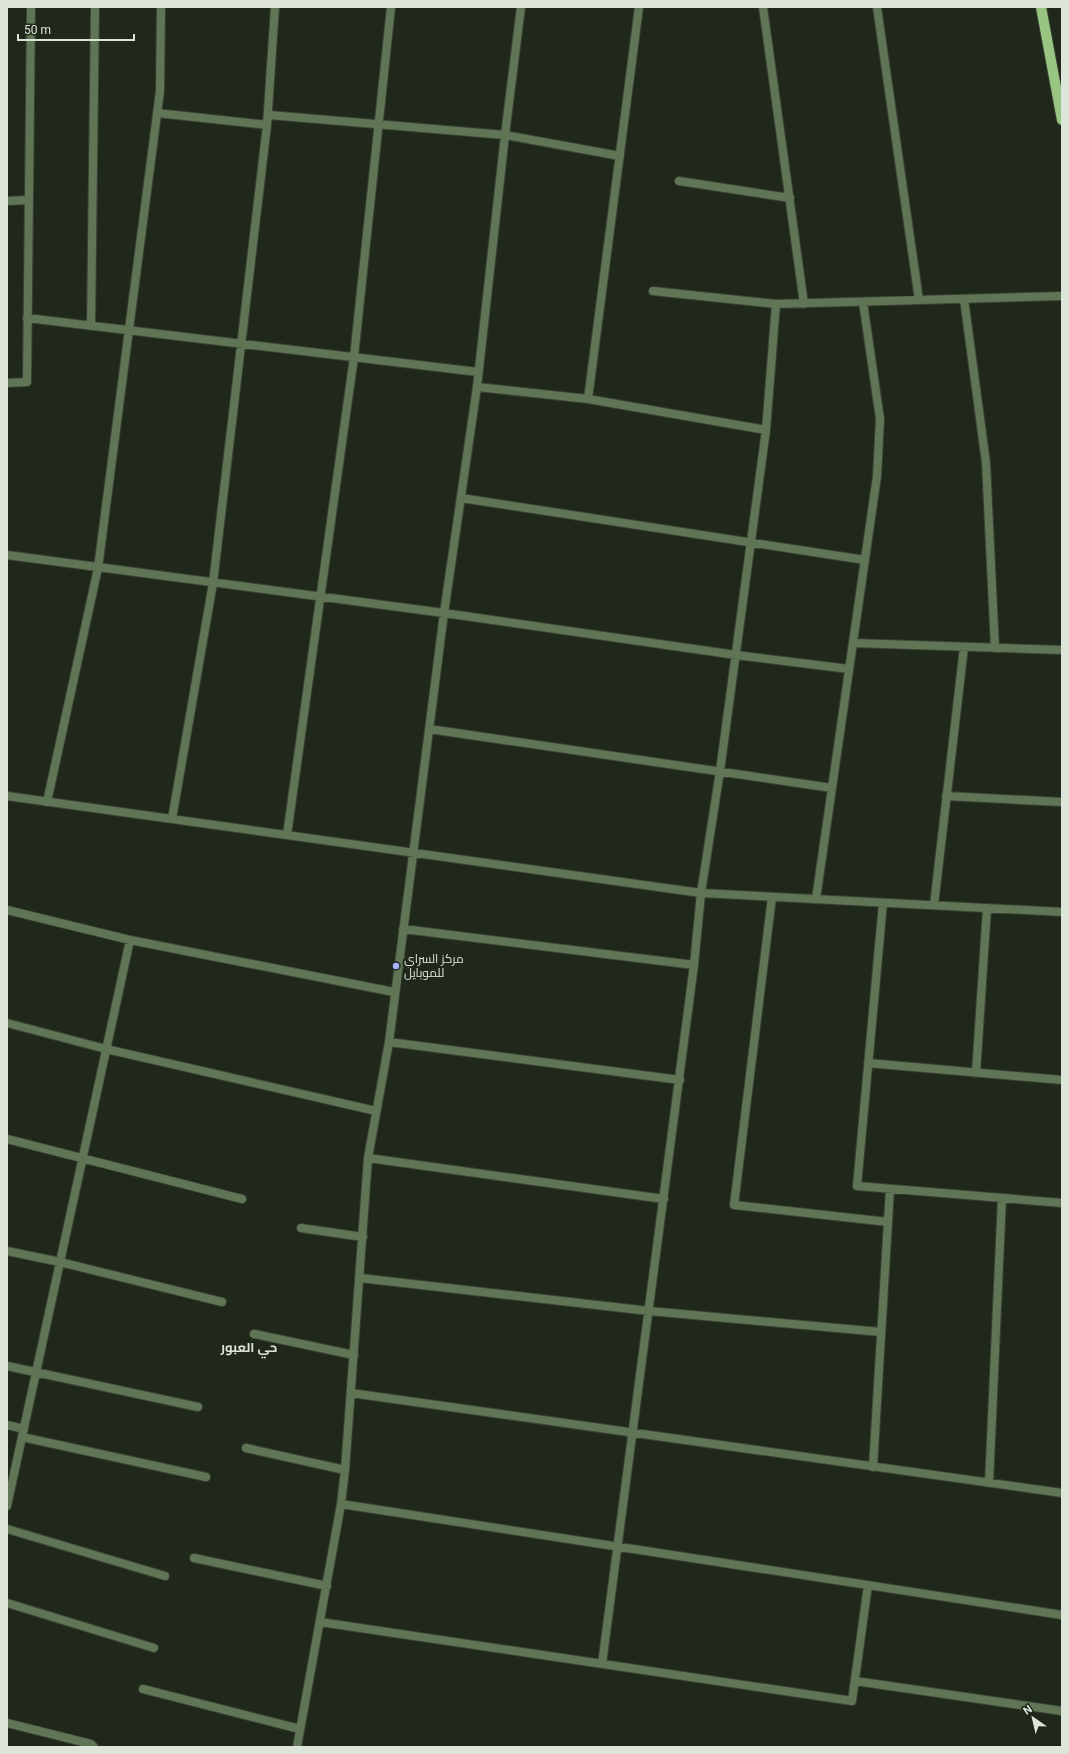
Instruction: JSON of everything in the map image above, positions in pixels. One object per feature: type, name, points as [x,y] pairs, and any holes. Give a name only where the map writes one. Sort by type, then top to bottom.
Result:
[{"type":"main road","points":[[1041,7],[1062,120]]},
{"type":"street","points":[[7,383],[26,382],[31,7]]},
{"type":"street","points":[[91,326],[95,7]]},
{"type":"street","points":[[47,802],[98,568],[130,330],[135,272],[160,91],[161,7]]},
{"type":"street","points":[[172,819],[213,583],[267,126],[275,7]]},
{"type":"street","points":[[287,835],[354,357],[390,7]]},
{"type":"street","points":[[296,1747],[341,1504],[354,1355],[368,1158],[389,1042],[394,992],[444,613],[477,387],[521,7]]},
{"type":"street","points":[[588,399],[640,7]]},
{"type":"street","points":[[763,7],[804,304]]},
{"type":"street","points":[[877,7],[919,300]]},
{"type":"street","points":[[157,114],[267,126]]},
{"type":"street","points":[[268,115],[505,135],[620,156]]},
{"type":"street","points":[[679,180],[790,198]]},
{"type":"street","points":[[7,201],[29,200]]},
{"type":"street","points":[[653,291],[776,304],[1062,296]]},
{"type":"street","points":[[964,299],[986,463],[995,648]]},
{"type":"street","points":[[816,899],[878,476],[880,419],[863,302]]},
{"type":"street","points":[[602,1664],[680,1080],[701,893],[720,771],[766,430],[776,304]]},
{"type":"street","points":[[27,318],[478,372]]},
{"type":"street","points":[[477,387],[588,399],[766,430]]},
{"type":"street","points":[[461,498],[865,560]]},
{"type":"street","points":[[7,555],[444,613],[736,655],[849,668]]},
{"type":"street","points":[[853,643],[1062,650]]},
{"type":"street","points":[[934,905],[964,647]]},
{"type":"street","points":[[429,729],[832,788]]},
{"type":"street","points":[[7,796],[701,893],[1062,912]]},
{"type":"street","points":[[946,796],[1062,802]]},
{"type":"street","points":[[772,897],[734,1205],[888,1222]]},
{"type":"street","points":[[883,902],[857,1186],[1062,1203]]},
{"type":"street","points":[[976,1073],[987,908]]},
{"type":"street","points":[[7,910],[130,940],[394,992]]},
{"type":"street","points":[[403,929],[694,965]]},
{"type":"street","points":[[7,1506],[130,940]]},
{"type":"street","points":[[7,1022],[106,1049],[376,1111]]},
{"type":"street","points":[[389,1042],[680,1080]]},
{"type":"street","points":[[868,1063],[1062,1080]]},
{"type":"street","points":[[7,1139],[242,1199]]},
{"type":"street","points":[[368,1158],[664,1199]]},
{"type":"street","points":[[873,1467],[890,1189]]},
{"type":"street","points":[[989,1484],[1002,1198]]},
{"type":"street","points":[[301,1228],[363,1237]]},
{"type":"street","points":[[7,1251],[60,1262],[222,1302]]},
{"type":"street","points":[[360,1278],[649,1311],[881,1332]]},
{"type":"street","points":[[254,1334],[354,1355]]},
{"type":"street","points":[[7,1366],[198,1407]]},
{"type":"street","points":[[351,1393],[633,1432],[989,1484],[1062,1493]]},
{"type":"street","points":[[7,1425],[23,1433],[206,1477]]},
{"type":"street","points":[[246,1448],[345,1470]]},
{"type":"street","points":[[341,1504],[1062,1615]]},
{"type":"street","points":[[7,1529],[165,1576]]},
{"type":"street","points":[[194,1558],[327,1586]]},
{"type":"street","points":[[320,1622],[852,1701],[868,1585]]},
{"type":"street","points":[[7,1603],[154,1648]]},
{"type":"street","points":[[855,1681],[1062,1712]]},
{"type":"street","points":[[143,1689],[300,1729]]},
{"type":"street","points":[[7,1723],[91,1744],[94,1747]]},
{"type":"place","name":"مركز السراي للموبايل","points":[[396,966]]},
{"type":"district","name":"حي العبور","points":[[249,1347]]}]
